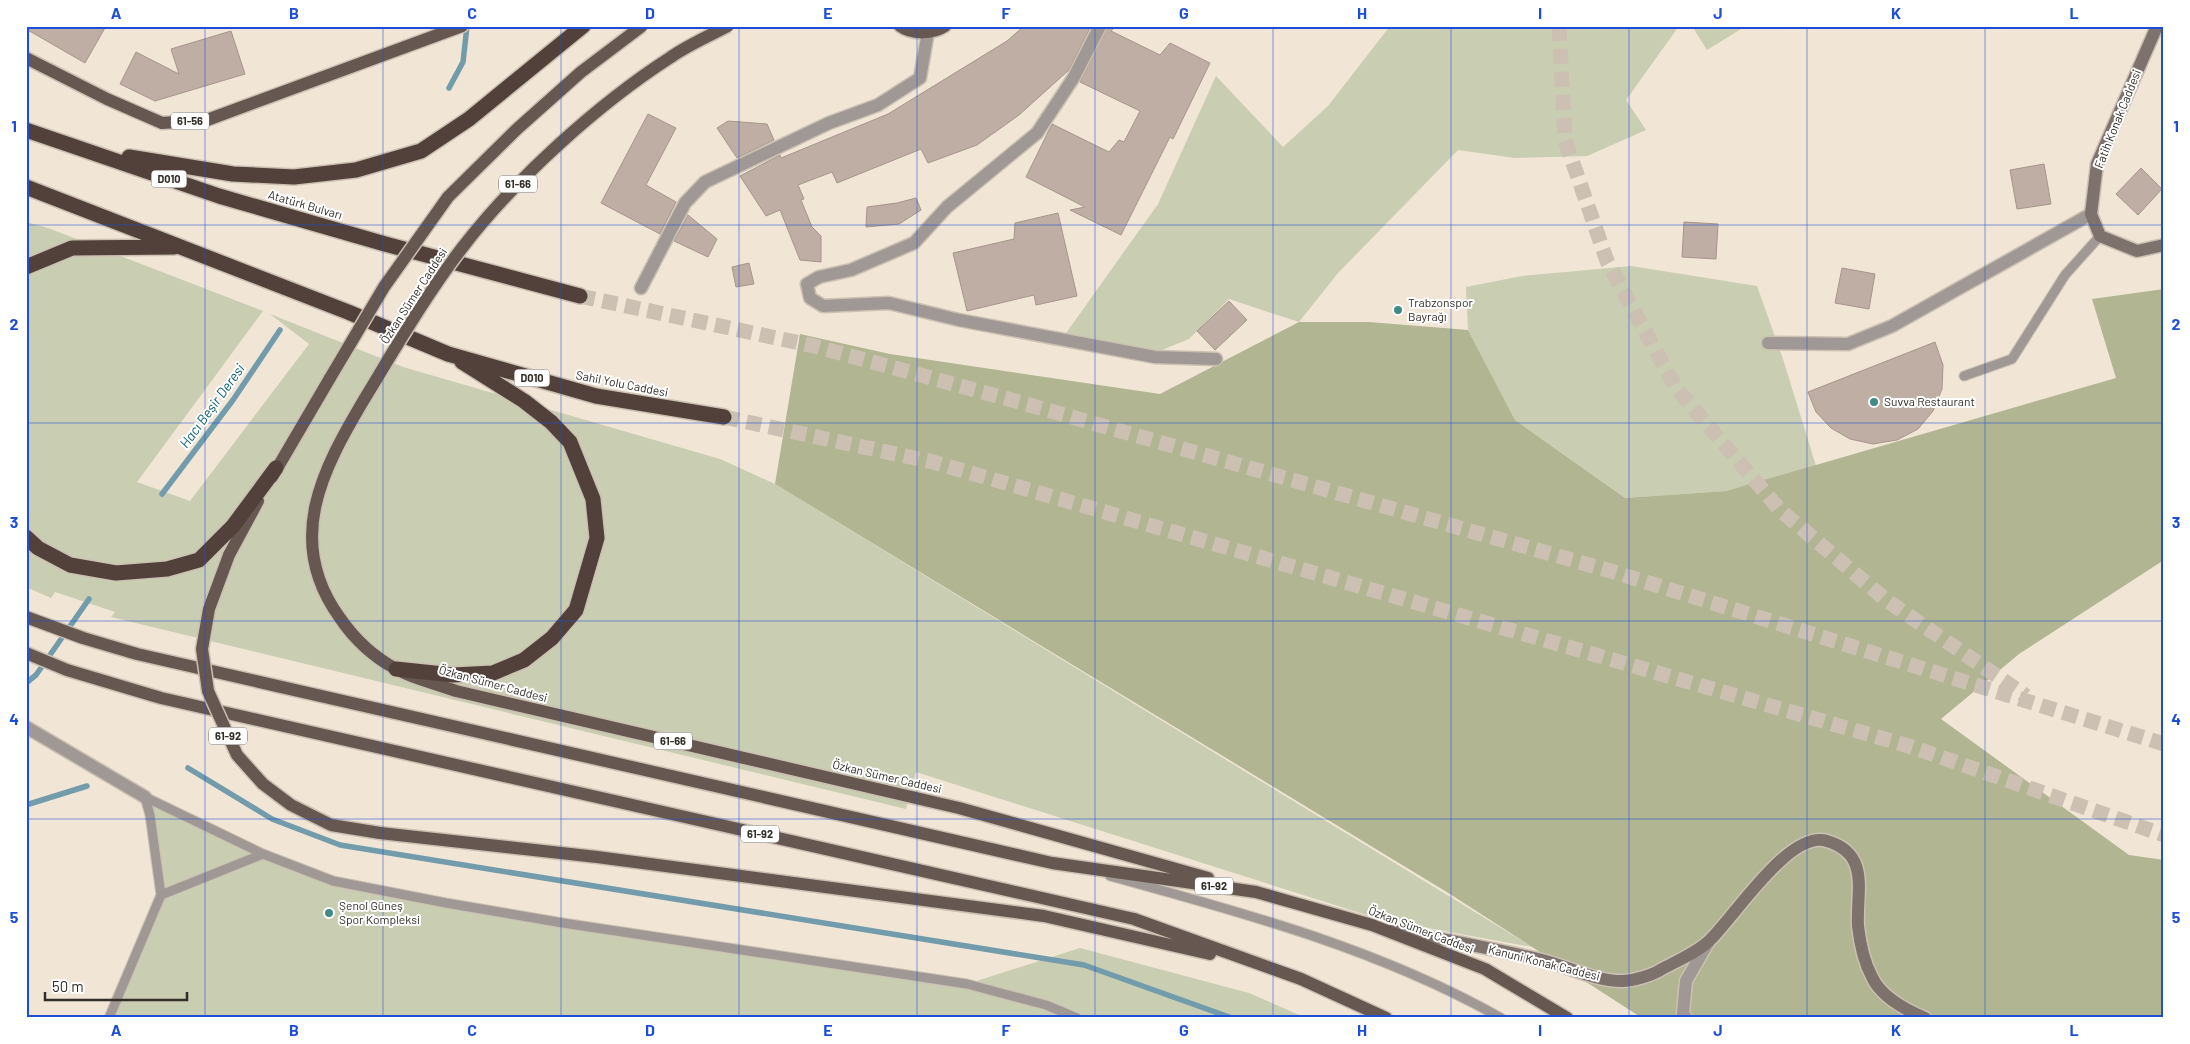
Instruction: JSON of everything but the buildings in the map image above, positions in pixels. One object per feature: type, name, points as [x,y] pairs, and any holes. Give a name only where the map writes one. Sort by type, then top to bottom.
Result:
[{"type":"highway","points":[[88,151],[233,174],[294,177],[356,170],[421,152],[468,119],[583,26]]},
{"type":"highway","name":"Atatürk Bulvarı","points":[[26,130],[218,196],[314,222],[385,244],[580,296]]},
{"type":"highway","name":"D010","points":[[26,186],[182,247]]},
{"type":"highway","points":[[26,195],[100,215]]},
{"type":"highway","points":[[26,266],[72,248],[182,247]]},
{"type":"highway","name":"Sahil Yolu Caddesi","points":[[182,247],[348,312],[448,354],[596,396],[724,417]]},
{"type":"highway","points":[[396,669],[453,675],[483,674],[493,673],[524,660],[552,638],[576,610],[597,538],[593,499],[570,442],[551,422],[524,401],[448,354]]},
{"type":"highway","points":[[26,537],[38,548],[70,565],[116,573],[167,569],[199,560],[233,526],[276,468]]},
{"type":"main road","name":"61-56","points":[[26,58],[107,99],[162,123],[207,120],[462,26]]},
{"type":"main road","points":[[276,468],[384,287],[448,197],[517,129],[581,72],[642,26]]},
{"type":"main road","name":"Özkan Sümer Caddesi","points":[[728,26],[672,56],[617,96],[530,171],[462,248],[412,321],[337,444],[321,482],[312,522],[313,566],[332,608],[358,642],[396,669],[456,691],[959,808],[1372,925],[1485,969],[1567,1018]]},
{"type":"main road","points":[[900,26],[907,31],[928,32],[945,26]]},
{"type":"main road","name":"61-92","points":[[276,468],[229,554],[209,608],[202,649],[208,690],[237,755],[263,784],[291,805],[331,825],[380,834],[465,845],[596,857],[1044,916],[1186,948],[1301,979]]},
{"type":"main road","name":"Özkan Sümer Caddesi","points":[[26,617],[83,638],[137,654],[1052,862],[1256,892]]},
{"type":"main road","name":"61-92","points":[[26,653],[67,670],[161,698],[1134,919],[1301,979],[1386,1018]]},
{"type":"street","points":[[1100,26],[1074,77],[1037,133],[948,207],[914,243],[851,270],[818,277],[806,284],[810,298],[823,306],[889,303],[960,320],[1155,357],[1216,359]]},
{"type":"street","name":"Fatih Konak Caddesi","points":[[2100,236],[2091,214],[2097,164],[2157,26]]},
{"type":"street","points":[[641,288],[685,203],[705,182],[829,123],[878,105],[920,78],[928,32]]},
{"type":"street","points":[[1768,343],[1848,344],[1892,326],[2091,214]]},
{"type":"street","points":[[2100,236],[2137,251],[2164,245]]},
{"type":"street","points":[[26,727],[145,797]]},
{"type":"street","name":"Kanuni Konak Caddesi","points":[[1372,925],[1540,959],[1588,975],[1623,981],[1659,971],[1709,941],[1787,853],[1809,840],[1824,840],[1840,846],[1851,854],[1860,877],[1859,934],[1862,950],[1872,979],[1886,995],[1909,1012],[1925,1018]]},
{"type":"street","points":[[1686,1018],[1683,1013],[1686,981],[1709,941]]},
{"type":"lane","points":[[1964,376],[2012,359],[2064,275],[2100,236]]},
{"type":"lane","points":[[145,797],[263,854],[334,881],[563,923],[967,984],[1046,1005],[1077,1018]]},
{"type":"lane","points":[[109,1018],[161,894],[150,815],[145,797]]},
{"type":"lane","points":[[161,894],[263,854]]},
{"type":"lane","points":[[1052,862],[1264,918],[1352,948],[1460,994],[1501,1018]]},
{"type":"green space","points":[[1390,26],[1679,26],[1626,100],[1646,130],[1587,156],[1515,158],[1458,150],[1338,273],[1299,322],[1229,299],[1189,339],[1157,352],[1064,336],[1158,204],[1216,76],[1283,147],[1328,106]]},
{"type":"green space","points":[[1692,26],[1746,26],[1707,50]]},
{"type":"green space","points":[[26,222],[48,228],[263,311],[137,482],[190,501],[309,344],[270,314],[403,367],[720,459],[775,484],[1532,947],[1379,919],[916,772],[906,809],[111,617],[115,612],[55,592],[51,598],[26,587]]},
{"type":"green space","points":[[1631,266],[1757,286],[1783,359],[1816,466],[1726,491],[1625,498],[1515,420],[1468,330],[1466,287],[1522,276]]},
{"type":"green space","points":[[2164,289],[2164,560],[2019,654],[1941,719],[2129,855],[2164,860],[2164,1018],[1642,1018],[1450,894],[775,484],[800,334],[890,354],[1160,394],[1299,322],[1369,322],[1468,330],[1515,420],[1625,498],[1726,491],[2116,378],[2092,299]]},
{"type":"green space","name":"Şenol Güneş Spor Kompleksi","points":[[145,797],[333,881],[446,903],[967,984],[1080,948],[1249,993],[1306,1018],[109,1018],[161,895]]},
{"type":"waterway","name":"Hacı Beşir Deresi","points":[[449,88],[463,62],[467,26]]},
{"type":"waterway","name":"Hacı Beşir Deresi","points":[[162,494],[233,400],[280,330]]},
{"type":"waterway","name":"Hacı Beşir Deresi","points":[[26,683],[36,675],[89,599]]},
{"type":"waterway","points":[[188,768],[272,819],[340,845],[1084,965],[1232,1018]]},
{"type":"waterway","points":[[26,805],[87,786]]},
{"type":"tunnel","points":[[1559,26],[1565,140],[1607,261],[1676,388],[1780,510],[1886,600],[2026,696]]},
{"type":"tunnel","points":[[580,296],[814,346],[1019,402],[1614,572],[2164,744]]},
{"type":"tunnel","points":[[724,417],[933,462],[1912,747],[2164,835]]},
{"type":"place","name":"Trabzonspor Bayrağı","points":[[1398,310]]},
{"type":"place","name":"Suvva Restaurant","points":[[1874,402]]},
{"type":"place","name":"Şenol Güneş Spor Kompleksi","points":[[329,913]]}]
